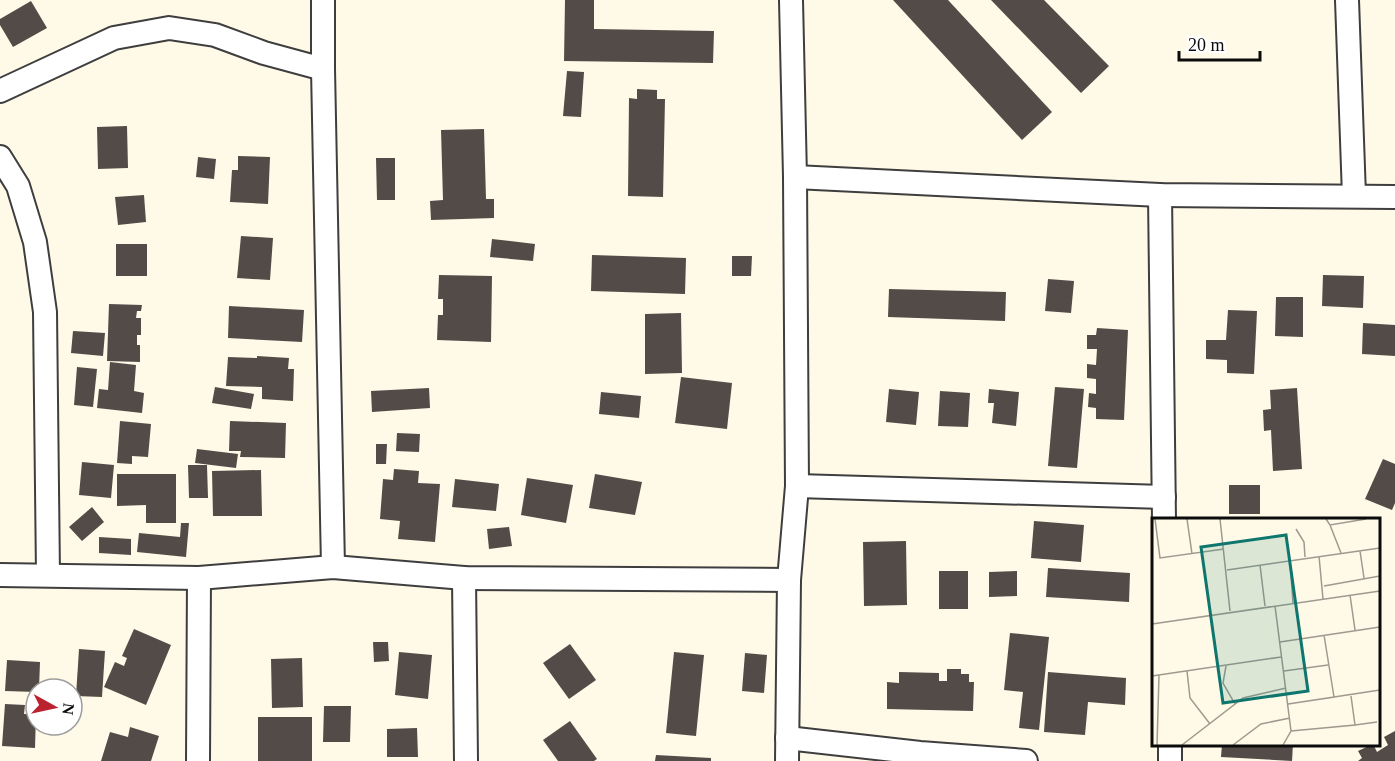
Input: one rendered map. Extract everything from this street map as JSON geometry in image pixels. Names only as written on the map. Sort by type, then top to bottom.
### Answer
[{"type":"street","points":[[323,0],[333,567]]},
{"type":"street","points":[[787,761],[789,580],[797,486],[792,0]]},
{"type":"street","points":[[1347,0],[1354,196]]},
{"type":"street","points":[[0,91],[114,38],[169,28],[214,35],[264,53],[323,69]]},
{"type":"street","points":[[0,157],[18,186],[35,242],[45,312],[48,575]]},
{"type":"street","points":[[795,177],[1160,195],[1395,197]]},
{"type":"street","points":[[797,486],[1164,508],[1160,195]]},
{"type":"street","points":[[0,574],[199,578],[333,567],[465,579],[789,580]]},
{"type":"street","points":[[198,761],[199,578]]},
{"type":"street","points":[[465,579],[466,761]]},
{"type":"street","points":[[787,738],[920,753],[1026,761]]},
{"type":"building","points":[[565,0],[594,0],[594,29],[714,31],[713,63],[564,61]]},
{"type":"building","points":[[893,0],[948,0],[1052,112],[1022,140]]},
{"type":"building","points":[[991,0],[1044,0],[1109,66],[1081,93]]},
{"type":"building","points":[[31,1],[47,28],[13,47],[0,25],[0,19]]},
{"type":"building","points":[[567,71],[584,72],[581,117],[563,116]]},
{"type":"building","points":[[637,89],[657,90],[657,99],[665,99],[663,197],[628,196],[629,98],[637,99]]},
{"type":"building","points":[[127,126],[128,168],[98,169],[97,127]]},
{"type":"building","points":[[484,129],[486,199],[494,199],[494,218],[431,220],[430,201],[443,200],[441,130]]},
{"type":"building","points":[[238,156],[270,157],[268,204],[230,202],[232,170],[238,170]]},
{"type":"building","points":[[198,157],[216,159],[214,179],[196,177]]},
{"type":"building","points":[[376,158],[395,158],[395,200],[377,200]]},
{"type":"building","points":[[144,195],[146,222],[118,225],[115,197]]},
{"type":"building","points":[[241,236],[273,238],[270,280],[237,278]]},
{"type":"building","points":[[492,239],[535,244],[533,261],[490,257]]},
{"type":"building","points":[[116,244],[147,244],[147,276],[116,276]]},
{"type":"building","points":[[592,255],[686,258],[685,294],[591,291]]},
{"type":"building","points":[[732,256],[752,256],[751,276],[732,276]]},
{"type":"building","points":[[439,275],[492,276],[491,342],[437,340],[438,315],[443,315],[443,299],[438,299]]},
{"type":"building","points":[[1323,275],[1364,276],[1363,308],[1322,306]]},
{"type":"building","points":[[1048,279],[1074,281],[1071,313],[1045,311]]},
{"type":"building","points":[[889,289],[1006,292],[1005,321],[888,317]]},
{"type":"building","points":[[1276,297],[1303,297],[1303,337],[1275,336]]},
{"type":"building","points":[[109,304],[142,305],[141,311],[137,311],[136,318],[141,318],[141,335],[137,335],[137,345],[140,345],[140,362],[107,361]]},
{"type":"building","points":[[229,306],[304,310],[302,342],[228,338]]},
{"type":"building","points":[[1228,310],[1257,311],[1254,374],[1227,373],[1227,360],[1206,359],[1206,340],[1226,340]]},
{"type":"building","points":[[681,313],[682,373],[645,374],[645,314]]},
{"type":"building","points":[[1363,323],[1395,325],[1395,356],[1362,354]]},
{"type":"building","points":[[1097,328],[1128,330],[1124,420],[1096,419],[1096,408],[1088,407],[1089,393],[1096,394],[1096,379],[1087,378],[1087,364],[1096,365],[1097,349],[1087,349],[1087,335],[1096,335]]},
{"type":"building","points":[[73,331],[105,333],[103,356],[71,353]]},
{"type":"building","points":[[257,356],[289,358],[288,369],[294,369],[293,401],[262,399],[262,387],[226,386],[228,357],[257,358]]},
{"type":"building","points":[[110,362],[136,365],[134,391],[144,393],[142,413],[97,408],[99,389],[108,390]]},
{"type":"building","points":[[77,367],[97,369],[93,407],[74,405]]},
{"type":"building","points":[[681,377],[732,383],[727,429],[675,423]]},
{"type":"building","points":[[215,387],[254,394],[251,409],[212,403]]},
{"type":"building","points":[[1055,387],[1084,389],[1077,468],[1048,466]]},
{"type":"building","points":[[429,388],[430,408],[372,412],[371,391]]},
{"type":"building","points":[[1297,388],[1302,469],[1273,471],[1271,430],[1264,431],[1263,410],[1271,409],[1270,390]]},
{"type":"building","points":[[889,389],[919,392],[916,425],[886,422]]},
{"type":"building","points":[[989,389],[1019,392],[1016,426],[992,423],[994,403],[988,403]]},
{"type":"building","points":[[940,391],[970,393],[968,427],[938,426]]},
{"type":"building","points":[[601,392],[641,396],[639,418],[599,414]]},
{"type":"building","points":[[120,421],[151,424],[148,457],[132,456],[132,464],[117,463]]},
{"type":"building","points":[[230,421],[286,423],[285,458],[240,457],[241,451],[229,451]]},
{"type":"building","points":[[397,433],[420,434],[419,452],[396,451]]},
{"type":"building","points":[[376,444],[387,444],[386,464],[376,464]]},
{"type":"building","points":[[197,449],[238,454],[236,468],[195,463]]},
{"type":"building","points":[[1383,459],[1395,464],[1395,503],[1392,510],[1365,499]]},
{"type":"building","points":[[82,462],[114,465],[111,498],[79,495]]},
{"type":"building","points":[[188,465],[207,465],[208,498],[189,498]]},
{"type":"building","points":[[394,469],[419,471],[418,483],[440,484],[435,542],[398,539],[400,521],[380,519],[383,479],[393,480]]},
{"type":"building","points":[[261,470],[262,516],[213,516],[212,471]]},
{"type":"building","points":[[117,474],[176,474],[176,523],[146,523],[146,505],[117,506]]},
{"type":"building","points":[[595,474],[642,482],[635,515],[589,508]]},
{"type":"building","points":[[527,478],[573,485],[566,523],[521,515]]},
{"type":"building","points":[[455,479],[499,484],[496,511],[452,507]]},
{"type":"building","points":[[1229,485],[1260,485],[1260,514],[1229,514]]},
{"type":"building","points":[[92,507],[104,522],[82,541],[69,527]]},
{"type":"building","points":[[1034,521],[1084,525],[1081,562],[1031,558]]},
{"type":"building","points":[[181,523],[189,523],[186,557],[137,552],[139,533],[180,537]]},
{"type":"building","points":[[509,527],[512,546],[489,549],[487,529]]},
{"type":"building","points":[[99,537],[131,539],[131,555],[99,553]]},
{"type":"building","points":[[906,541],[907,605],[864,606],[863,542]]},
{"type":"building","points":[[1048,568],[1130,573],[1129,602],[1046,597]]},
{"type":"building","points":[[939,571],[968,571],[968,609],[939,609]]},
{"type":"building","points":[[1017,571],[1017,596],[989,597],[989,572]]},
{"type":"building","points":[[134,629],[171,645],[146,705],[104,687],[115,662],[124,666],[127,658],[122,656]]},
{"type":"building","points":[[1010,633],[1049,637],[1039,730],[1019,728],[1023,692],[1004,690]]},
{"type":"building","points":[[373,642],[388,642],[389,661],[374,662]]},
{"type":"building","points":[[570,644],[596,680],[569,699],[543,663]]},
{"type":"building","points":[[79,649],[105,651],[102,697],[84,696],[84,677],[77,677]]},
{"type":"building","points":[[399,652],[432,655],[428,699],[395,695]]},
{"type":"building","points":[[674,652],[704,655],[696,736],[666,733]]},
{"type":"building","points":[[745,653],[767,655],[764,693],[742,691]]},
{"type":"building","points":[[302,658],[303,707],[272,708],[271,659]]},
{"type":"building","points":[[7,660],[40,662],[39,677],[24,677],[24,692],[5,691]]},
{"type":"building","points":[[947,669],[961,669],[961,674],[969,674],[969,682],[974,682],[973,711],[887,709],[887,682],[899,683],[899,672],[939,673],[939,681],[947,681]]},
{"type":"building","points":[[1048,672],[1126,678],[1125,705],[1088,702],[1085,735],[1044,732]]},
{"type":"building","points":[[5,704],[24,705],[24,737],[35,737],[35,748],[2,746]]},
{"type":"building","points":[[324,706],[351,706],[350,742],[323,742]]},
{"type":"building","points":[[258,717],[312,717],[312,761],[258,761]]},
{"type":"building","points":[[570,721],[597,759],[594,761],[558,761],[543,740]]},
{"type":"building","points":[[130,727],[159,736],[151,761],[101,761],[110,732],[128,737]]},
{"type":"building","points":[[417,728],[418,757],[387,757],[387,729]]},
{"type":"building","points":[[1395,731],[1395,761],[1358,761],[1362,758],[1358,751],[1374,746],[1377,752],[1388,745],[1384,737]]},
{"type":"building","points":[[1222,746],[1293,746],[1292,761],[1221,757]]},
{"type":"building","points":[[656,755],[711,758],[711,761],[655,761]]}]
